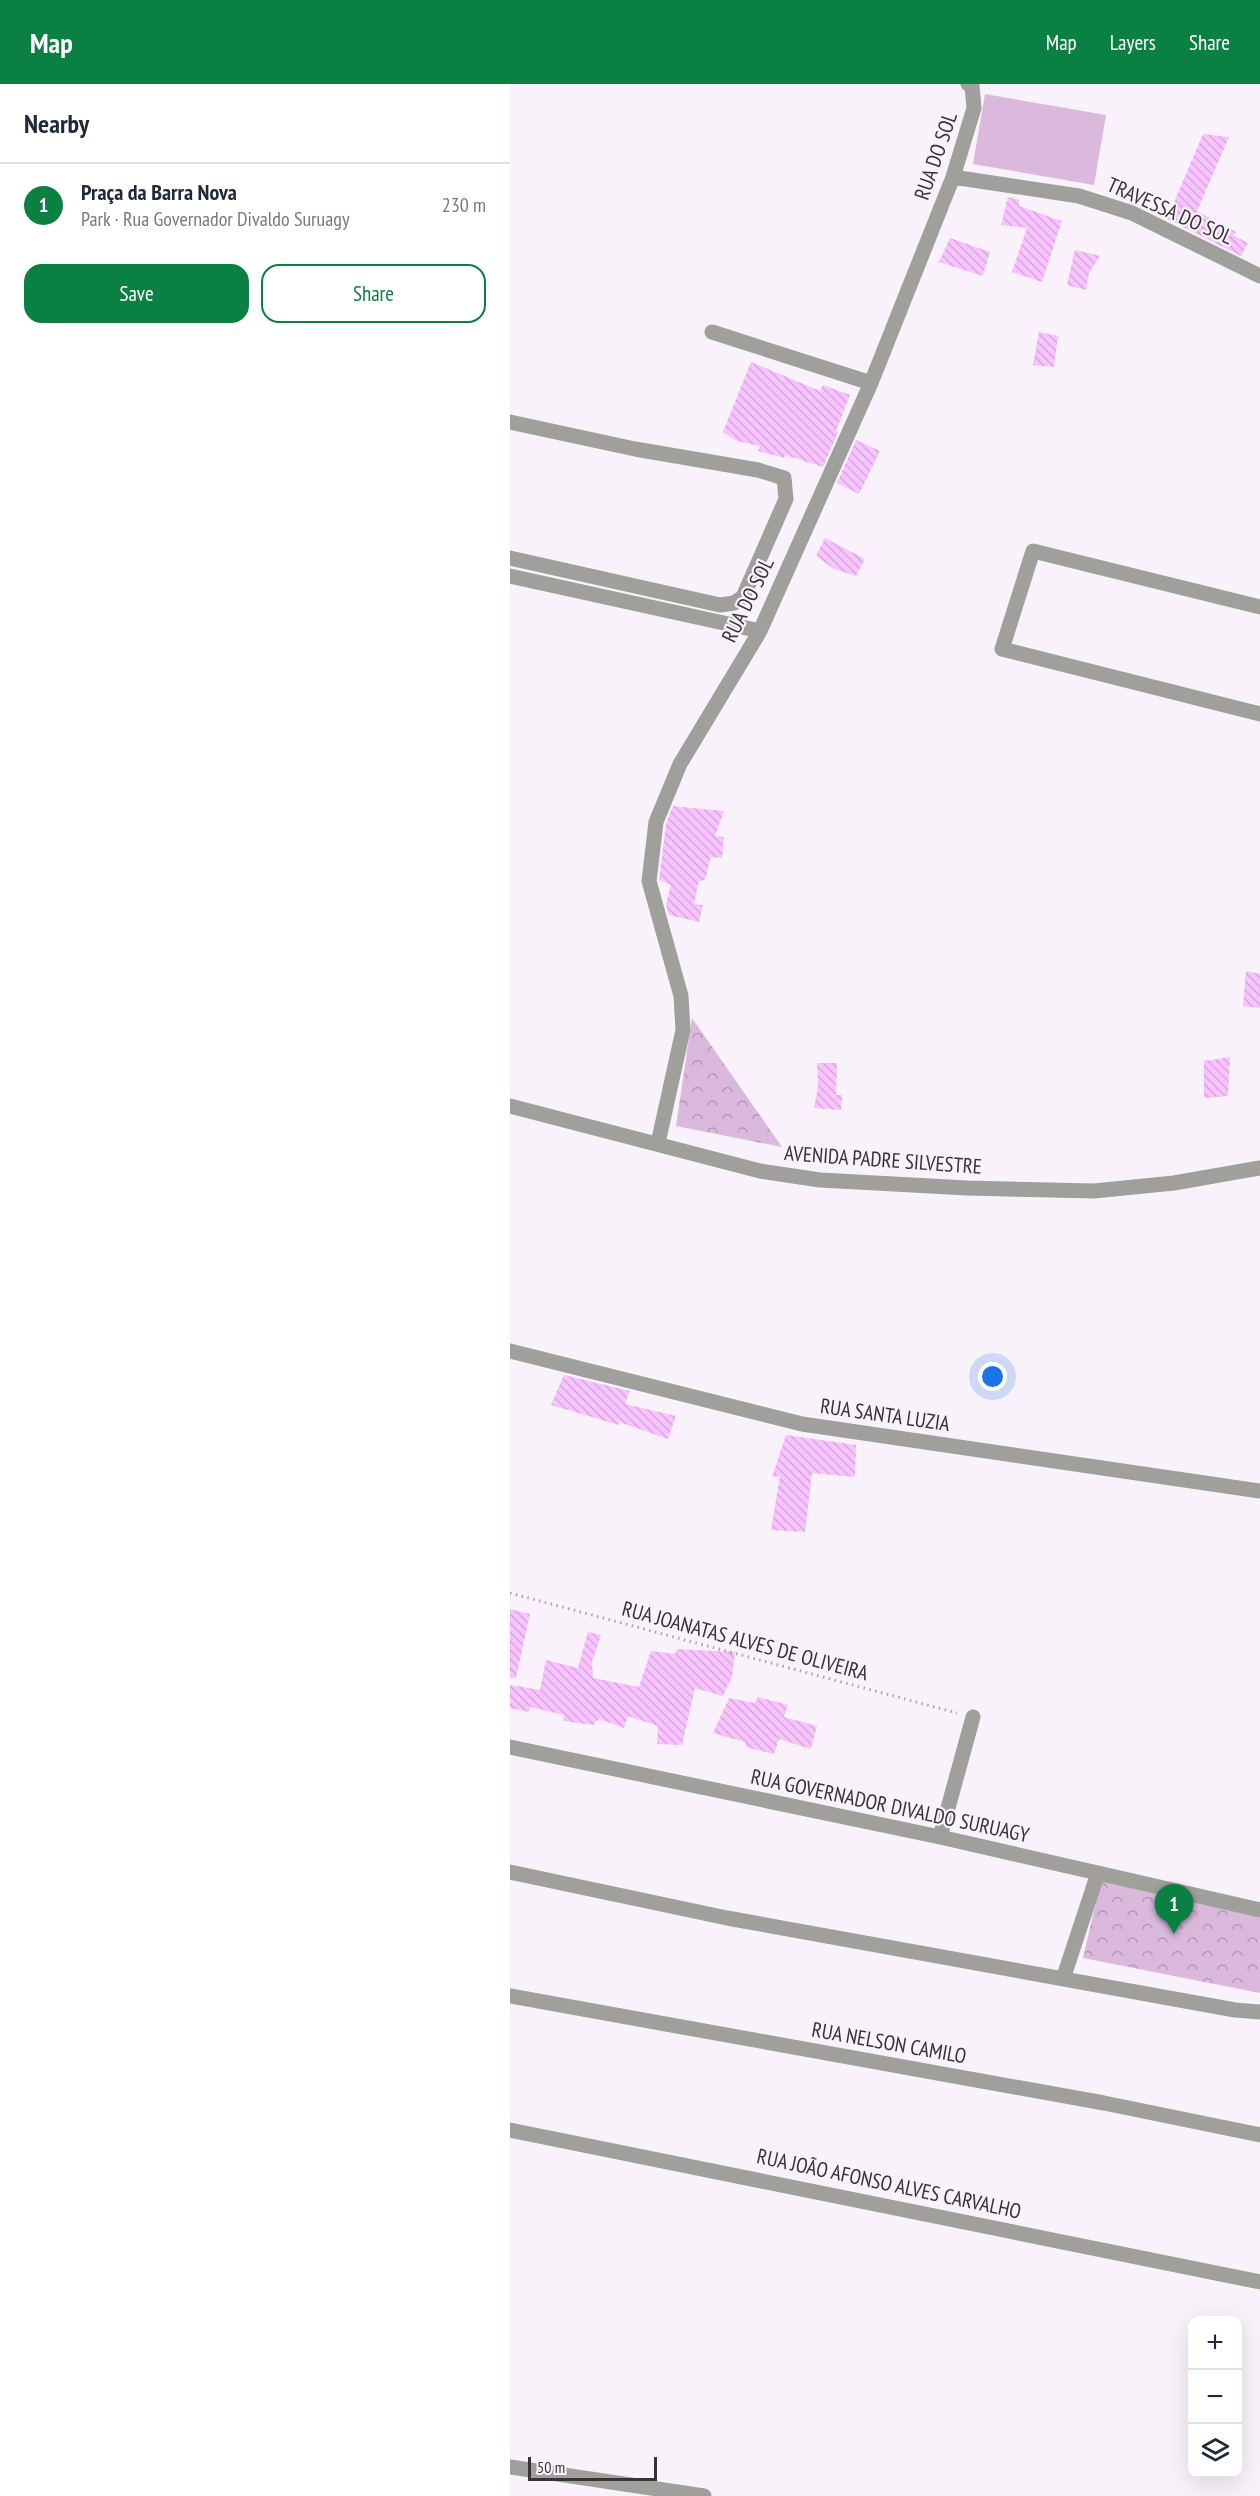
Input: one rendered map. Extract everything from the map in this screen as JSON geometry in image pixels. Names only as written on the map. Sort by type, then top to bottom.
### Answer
[{"type":"street","name":"RUA DO SOL","points":[[658,1143],[683,1030],[681,996],[649,881],[656,822],[680,764],[760,631],[872,383],[953,177],[974,108],[972,86],[968,84]]},
{"type":"street","name":"TRAVESSA DO SOL","points":[[953,177],[1079,196],[1132,213],[1260,276]]},
{"type":"street","points":[[712,332],[872,383]]},
{"type":"street","points":[[510,422],[635,449],[758,470],[784,478],[786,499],[763,557],[743,597],[734,603],[720,605],[510,558]]},
{"type":"street","points":[[1260,607],[1033,551],[1002,649],[1260,714]]},
{"type":"street","points":[[763,557],[790,565]]},
{"type":"street","points":[[510,576],[760,631]]},
{"type":"street","name":"AVENIDA PADRE SILVESTRE","points":[[510,1106],[760,1171],[820,1180],[968,1188],[1094,1191],[1174,1183],[1260,1168]]},
{"type":"street","name":"RUA SANTA LUZIA","points":[[510,1351],[802,1424],[1260,1491]]},
{"type":"street","points":[[940,1837],[973,1717]]},
{"type":"street","name":"RUA GOVERNADOR DIVALDO SURUAGY","points":[[510,1747],[940,1837],[1260,1910]]},
{"type":"street","points":[[510,1872],[727,1918],[1235,2010],[1260,2012]]},
{"type":"street","points":[[1063,1979],[1098,1873]]},
{"type":"street","name":"RUA NELSON CAMILO","points":[[510,1996],[1104,2103],[1260,2135]]},
{"type":"street","name":"RUA JOÃO AFONSO ALVES CARVALHO","points":[[510,2130],[1260,2282]]},
{"type":"street","points":[[510,2467],[704,2496]]},
{"type":"path","name":"RUA JOANATAS ALVES DE OLIVEIRA","points":[[510,1593],[973,1717]]},
{"type":"green space","points":[[985,94],[1106,115],[1094,185],[973,164]]},
{"type":"green space","points":[[692,1018],[782,1147],[676,1126]]},
{"type":"green space","points":[[1102,1876],[1260,1911],[1260,1993],[1083,1958]]},
{"type":"building","points":[[1203,134],[1229,137],[1197,211],[1236,232],[1233,235],[1248,243],[1241,256],[1167,219]]},
{"type":"building","points":[[1008,197],[1019,200],[1019,206],[1062,221],[1042,282],[1012,272],[1027,228],[1001,225]]},
{"type":"building","points":[[950,238],[990,252],[983,276],[939,262]]},
{"type":"building","points":[[1075,250],[1100,256],[1089,273],[1086,290],[1067,285]]},
{"type":"building","points":[[1039,332],[1058,336],[1054,367],[1033,365]]},
{"type":"building","points":[[751,362],[820,391],[823,385],[850,395],[823,467],[785,455],[784,458],[758,451],[760,446],[737,441],[723,432]]},
{"type":"building","points":[[856,440],[880,451],[859,494],[837,483]]},
{"type":"building","points":[[825,538],[865,559],[856,576],[834,569],[816,556]]},
{"type":"building","points":[[673,806],[724,811],[715,836],[724,837],[722,858],[711,857],[705,880],[699,881],[694,904],[703,905],[699,922],[669,915],[666,904],[671,885],[659,880],[666,824]]},
{"type":"building","points":[[1246,971],[1260,974],[1260,1008],[1243,1006]]},
{"type":"building","points":[[1230,1057],[1228,1096],[1204,1098],[1204,1061]]},
{"type":"building","points":[[817,1063],[837,1063],[836,1095],[842,1095],[841,1110],[814,1108],[818,1087]]},
{"type":"building","points":[[564,1375],[630,1391],[625,1404],[676,1416],[668,1439],[619,1422],[619,1425],[551,1405]]},
{"type":"building","points":[[786,1435],[856,1445],[855,1477],[812,1473],[805,1532],[771,1530],[780,1476],[772,1477]]},
{"type":"building","points":[[510,1609],[530,1614],[516,1678],[510,1677]]},
{"type":"building","points":[[588,1632],[601,1635],[592,1662],[593,1678],[639,1687],[651,1651],[675,1654],[677,1649],[735,1652],[732,1677],[723,1696],[695,1688],[682,1745],[657,1744],[658,1726],[628,1716],[624,1728],[599,1719],[593,1725],[563,1721],[564,1715],[530,1707],[529,1712],[510,1708],[510,1685],[540,1690],[546,1660],[578,1668]]},
{"type":"building","points":[[758,1697],[788,1705],[784,1717],[817,1726],[811,1749],[779,1739],[774,1754],[746,1747],[745,1742],[713,1733],[729,1698],[755,1703]]},
{"type":"place","name":"Praça da Barra Nova","points":[[1174,1934]]}]
